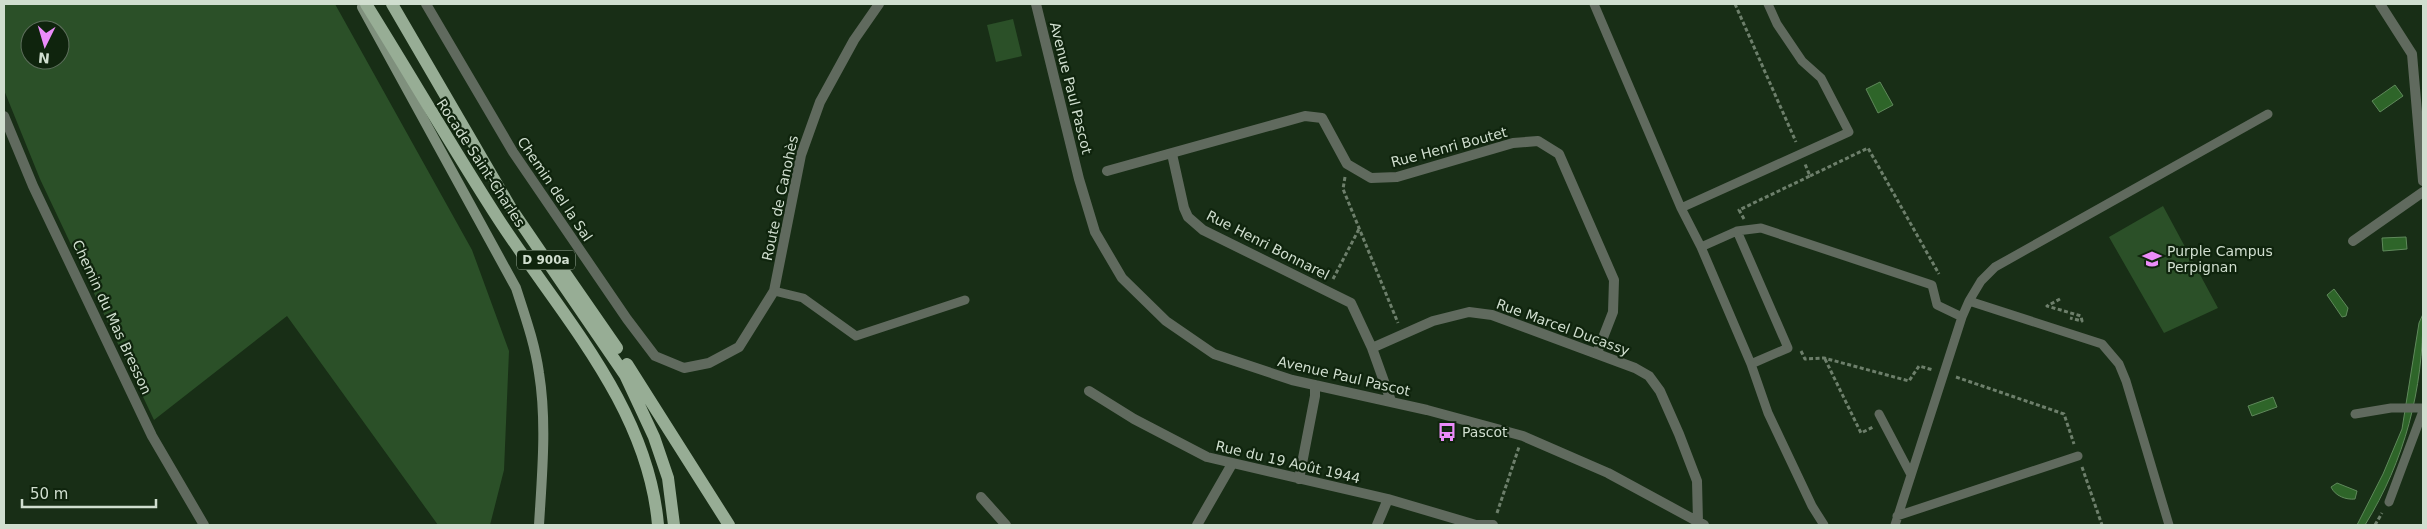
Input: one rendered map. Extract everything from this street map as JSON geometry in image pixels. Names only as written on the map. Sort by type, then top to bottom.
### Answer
[{"type":"main road","points":[[360,4],[516,288],[532,337],[540,374],[542,464],[539,525]]},
{"type":"main road","name":"Rocade Saint-Charles","points":[[366,4],[445,138],[590,352],[610,385],[630,422],[643,453],[652,486],[658,525]]},
{"type":"main road","name":"Rocade Saint-Charles","points":[[392,4],[512,210],[625,375],[654,437],[668,478],[674,525]]},
{"type":"main road","points":[[437,84],[513,199],[588,304],[729,525]]},
{"type":"street","name":"Chemin del la Sal","points":[[426,4],[513,152],[627,319],[655,356],[684,368]]},
{"type":"street","name":"Route de Canohès","points":[[684,368],[709,363],[739,346],[774,291],[801,155],[820,102],[854,40],[879,4]]},
{"type":"street","name":"Avenue Paul Pascot","points":[[1036,4],[1079,179],[1095,232],[1122,278],[1166,321],[1214,354],[1292,380],[1390,401],[1523,436],[1608,474],[1699,524]]},
{"type":"street","points":[[2380,4],[2412,54],[2422,146],[2423,180]]},
{"type":"street","name":"Chemin du Mas Bresson","points":[[4,116],[33,186],[152,436],[204,525]]},
{"type":"street","points":[[1107,171],[1305,116],[1322,118],[1347,164]]},
{"type":"street","name":"Rue Henri Boutet","points":[[1347,164],[1371,178],[1397,177],[1513,143],[1538,141],[1559,154],[1614,280],[1613,312],[1597,353]]},
{"type":"street","name":"Rue Henri Bonnarel","points":[[1172,154],[1184,208],[1188,217],[1202,230],[1351,303],[1372,348]]},
{"type":"street","points":[[2354,241],[2423,192]]},
{"type":"street","name":"Rue Marcel Ducassy","points":[[1372,348],[1433,321],[1469,312],[1492,315],[1635,368],[1649,376],[1660,391],[1697,481],[1699,524]]},
{"type":"street","points":[[1372,348],[1390,401]]},
{"type":"street","points":[[1299,479],[1315,396],[1315,385]]},
{"type":"street","name":"Rue du 19 Août 1944","points":[[1089,391],[1134,419],[1207,457],[1388,499],[1476,525],[1493,525]]},
{"type":"street","points":[[1197,525],[1232,464]]},
{"type":"street","points":[[981,497],[1006,525]]},
{"type":"street","points":[[1377,525],[1388,499]]},
{"type":"lane","points":[[1594,4],[1681,208],[1701,247],[1751,364],[1768,413],[1812,506],[1824,525]]},
{"type":"lane","points":[[1681,208],[1849,132],[1821,78],[1802,61],[1778,24],[1768,4]]},
{"type":"lane","points":[[1895,522],[1945,374],[1962,316],[1981,281],[1996,267],[2268,114]]},
{"type":"lane","points":[[1701,247],[1737,231],[1761,228],[1932,285],[1937,305],[1962,316]]},
{"type":"lane","points":[[1737,231],[1788,348],[1751,364]]},
{"type":"lane","points":[[774,291],[803,298],[856,336],[965,300]]},
{"type":"lane","points":[[1969,301],[2102,344],[2119,364],[2126,381],[2170,525]]},
{"type":"lane","points":[[2355,414],[2391,408],[2423,410],[2389,502]]},
{"type":"lane","points":[[1879,414],[1910,473]]},
{"type":"lane","points":[[1895,522],[2078,456]]},
{"type":"path","points":[[1736,4],[1810,176]]},
{"type":"path","points":[[1749,230],[1740,210],[1868,148],[1939,275]]},
{"type":"path","points":[[1347,164],[1343,189],[1403,334]]},
{"type":"path","points":[[1326,291],[1360,229]]},
{"type":"path","points":[[1798,344],[1805,359],[1824,358],[1909,381],[1919,366],[2064,414],[2102,525]]},
{"type":"path","points":[[1824,358],[1861,433],[1883,423]]},
{"type":"path","points":[[1493,525],[1523,436]]},
{"type":"shaded area","points":[[4,4],[335,4],[472,250],[509,351],[504,470],[490,525],[438,525],[287,316],[154,420],[40,179],[4,90]]},
{"type":"shaded area","points":[[1013,19],[1022,56],[996,62],[987,25]]},
{"type":"shaded area","points":[[1880,82],[1893,105],[1878,113],[1866,89]]},
{"type":"shaded area","points":[[2395,85],[2403,96],[2380,112],[2372,101]]},
{"type":"shaded area","points":[[2163,206],[2218,308],[2164,333],[2109,237]]},
{"type":"shaded area","points":[[2406,237],[2407,249],[2383,251],[2382,238]]},
{"type":"shaded area","points":[[2334,289],[2348,308],[2346,316],[2342,317],[2327,295]]},
{"type":"shaded area","points":[[2423,314],[2420,370],[2409,424],[2401,450],[2379,500],[2365,525],[2357,525],[2383,474],[2402,429],[2419,323]]},
{"type":"shaded area","points":[[2273,397],[2277,407],[2252,416],[2248,406]]},
{"type":"shaded area","points":[[2337,483],[2357,491],[2355,499],[2348,499],[2335,493],[2331,487]]},
{"type":"place","name":"Purple Campus Perpignan","points":[[2152,259]]},
{"type":"place","name":"Pascot","points":[[1447,432]]}]
